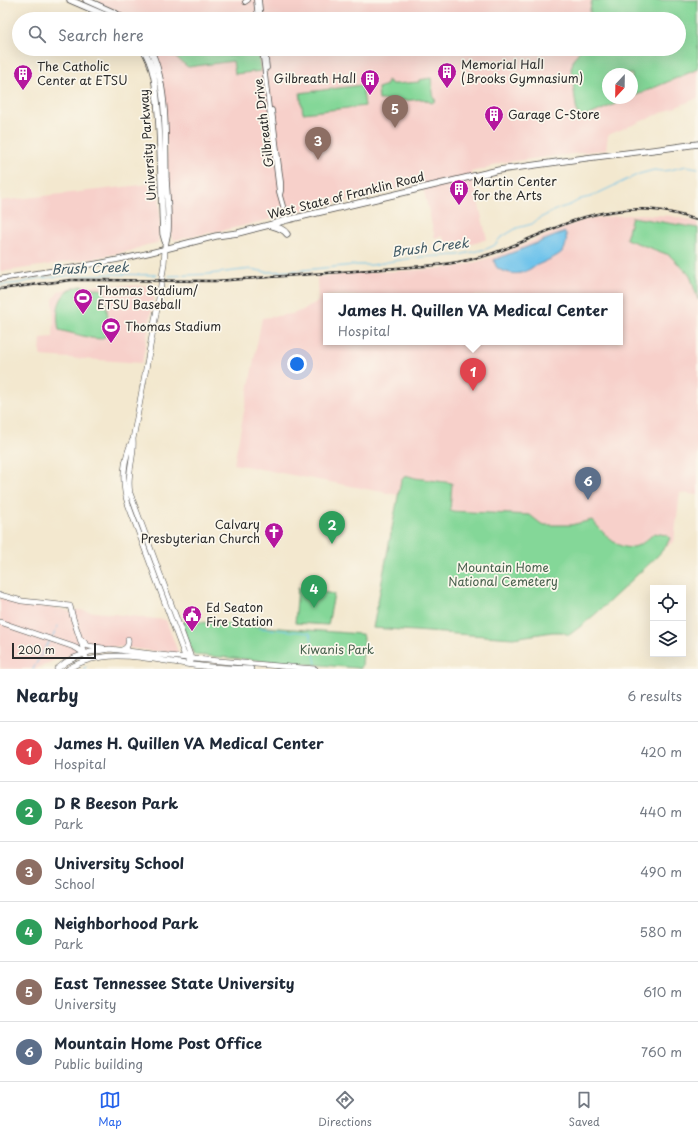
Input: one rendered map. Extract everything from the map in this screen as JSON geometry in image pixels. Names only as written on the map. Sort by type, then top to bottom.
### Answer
[{"type":"highway","points":[[70,0],[98,12]]},
{"type":"highway","points":[[86,0],[113,12]]},
{"type":"highway","name":"University Parkway","points":[[148,56],[154,65]]},
{"type":"highway","name":"University Parkway","points":[[152,56],[163,93],[161,109],[161,157],[163,234],[165,241],[164,249]]},
{"type":"highway","name":"West State of Franklin Road","points":[[164,249],[499,170],[698,144]]},
{"type":"highway","points":[[269,225],[280,228],[287,234]]},
{"type":"main road","name":"West State of Franklin Road","points":[[0,279],[116,260],[164,249]]},
{"type":"main road","name":"University Parkway","points":[[164,249],[164,264],[159,298],[133,439],[130,445],[124,474],[124,486],[125,494],[184,654],[190,660]]},
{"type":"main road","points":[[0,595],[22,601],[70,606],[86,657]]},
{"type":"main road","points":[[0,622],[76,648],[86,657]]},
{"type":"main road","points":[[78,633],[88,646],[190,660],[202,666],[251,669]]},
{"type":"main road","points":[[122,650],[128,646],[128,639]]},
{"type":"main road","points":[[76,648],[81,647],[82,643]]},
{"type":"main road","points":[[68,645],[72,652],[70,660]]},
{"type":"main road","points":[[68,669],[100,650],[110,649]]},
{"type":"main road","points":[[57,669],[70,660],[86,657],[117,655],[315,669]]},
{"type":"street","points":[[258,0],[258,12]]},
{"type":"street","points":[[258,0],[261,12]]},
{"type":"street","name":"Gilbreath Drive","points":[[263,56],[278,189],[286,220]]},
{"type":"street","name":"Gilbreath Drive","points":[[266,56],[281,182],[282,192],[280,195]]},
{"type":"shaded area","points":[[100,0],[698,0],[698,98],[608,135],[606,150],[499,163],[489,168],[471,172],[487,239],[476,243],[445,247],[443,236],[435,238],[422,183],[357,199],[293,212],[276,218],[234,228],[174,240],[171,236],[170,228],[164,96],[153,56],[686,56],[686,12],[111,12],[98,5]]},
{"type":"shaded area","points":[[159,183],[160,217],[158,243],[146,245],[130,251],[95,258],[0,272],[0,201]]},
{"type":"shaded area","points":[[638,214],[672,216],[698,223],[698,495],[680,493],[674,541],[664,549],[668,543],[655,533],[645,541],[633,547],[617,544],[592,520],[571,525],[545,525],[530,515],[450,510],[452,483],[409,476],[401,481],[398,495],[234,464],[262,318],[292,314],[303,310],[318,301],[317,277],[461,266],[493,257],[586,219]]},
{"type":"shaded area","name":"Thomas Stadium","points":[[76,286],[156,286],[142,363],[41,356],[41,338],[53,337],[53,299],[59,291]]},
{"type":"shaded area","points":[[0,598],[23,604],[62,609],[73,613],[78,610],[166,620],[178,652],[176,654],[122,647],[92,646],[88,650],[69,654],[68,658],[65,660],[59,658],[36,669],[0,668]]},
{"type":"green space","points":[[592,0],[698,0],[698,69],[638,94],[638,68],[602,68],[602,104],[615,104],[587,116],[579,117],[577,113],[571,69],[576,56],[686,56],[686,12],[590,12]]},
{"type":"green space","points":[[174,56],[259,56],[261,71],[235,74],[233,61],[188,67]]},
{"type":"green space","points":[[431,78],[434,99],[436,100],[432,103],[423,99],[390,102],[386,100],[379,100],[378,88],[387,85],[387,80],[392,84],[396,84],[419,82],[419,80]]},
{"type":"green space","points":[[362,85],[365,106],[303,113],[300,93]]},
{"type":"green space","points":[[632,217],[698,228],[698,300],[690,275],[669,255],[626,239]]},
{"type":"green space","name":"Thomas Stadium/ ETSU Baseball","points":[[82,286],[104,290],[108,318],[107,335],[101,339],[59,330],[58,308],[63,296],[68,291]]},
{"type":"green space","name":"Mountain Home National Cemetery","points":[[409,476],[452,483],[450,511],[530,515],[545,525],[571,525],[592,520],[610,539],[621,546],[627,547],[633,547],[645,542],[654,533],[666,535],[670,538],[668,543],[655,558],[595,614],[569,635],[562,632],[552,632],[513,638],[373,628],[401,481],[404,477]]},
{"type":"green space","points":[[298,588],[334,594],[328,625],[295,623]]},
{"type":"green space","name":"Kiwanis Park","points":[[183,622],[361,634],[364,638],[362,666],[360,669],[194,655],[182,625]]},
{"type":"water","points":[[565,232],[567,239],[564,250],[553,258],[525,272],[517,274],[506,272],[499,269],[496,265],[494,260]]},
{"type":"waterway","name":"Brush Creek","points":[[169,276],[209,274],[251,269],[266,272],[293,271],[354,265],[372,265],[421,257],[459,255],[491,247],[495,245],[500,238],[517,228],[532,224],[538,219],[560,208],[581,199],[590,197],[639,174],[654,170],[662,171],[686,166],[698,168]]},
{"type":"waterway","name":"Brush Creek","points":[[0,285],[21,283],[34,279],[77,275],[157,275]]},
{"type":"waterway","points":[[52,638],[58,626]]},
{"type":"waterway","points":[[259,628],[310,633],[316,664]]},
{"type":"waterway","points":[[33,669],[50,640]]},
{"type":"railway","points":[[0,289],[71,280],[215,281],[435,265],[454,263],[483,256],[564,224],[590,216],[619,210],[646,209],[664,211],[698,220]]},
{"type":"place","name":"Memorial Hall (Brooks Gymnasium)","points":[[447,89]]},
{"type":"place","name":"The Catholic Center at ETSU","points":[[23,91]]},
{"type":"place","name":"Gilbreath Hall","points":[[370,96]]},
{"type":"place","name":"East Tennessee State University","points":[[395,128]]},
{"type":"place","name":"Garage C-Store","points":[[494,132]]},
{"type":"place","name":"University School","points":[[318,160]]},
{"type":"place","name":"Martin Center for the Arts","points":[[459,206]]},
{"type":"place","name":"Thomas Stadium/ ETSU Baseball","points":[[83,315]]},
{"type":"place","name":"Thomas Stadium","points":[[111,344]]},
{"type":"place","name":"James H. Quillen VA Medical Center","points":[[473,391]]},
{"type":"place","name":"Mountain Home Post Office","points":[[588,500]]},
{"type":"place","name":"D R Beeson Park","points":[[332,544]]},
{"type":"place","name":"Calvary Presbyterian Church","points":[[274,549]]},
{"type":"place","name":"Neighborhood Park","points":[[314,608]]},
{"type":"place","name":"Ed Seaton Fire Station","points":[[192,632]]}]
